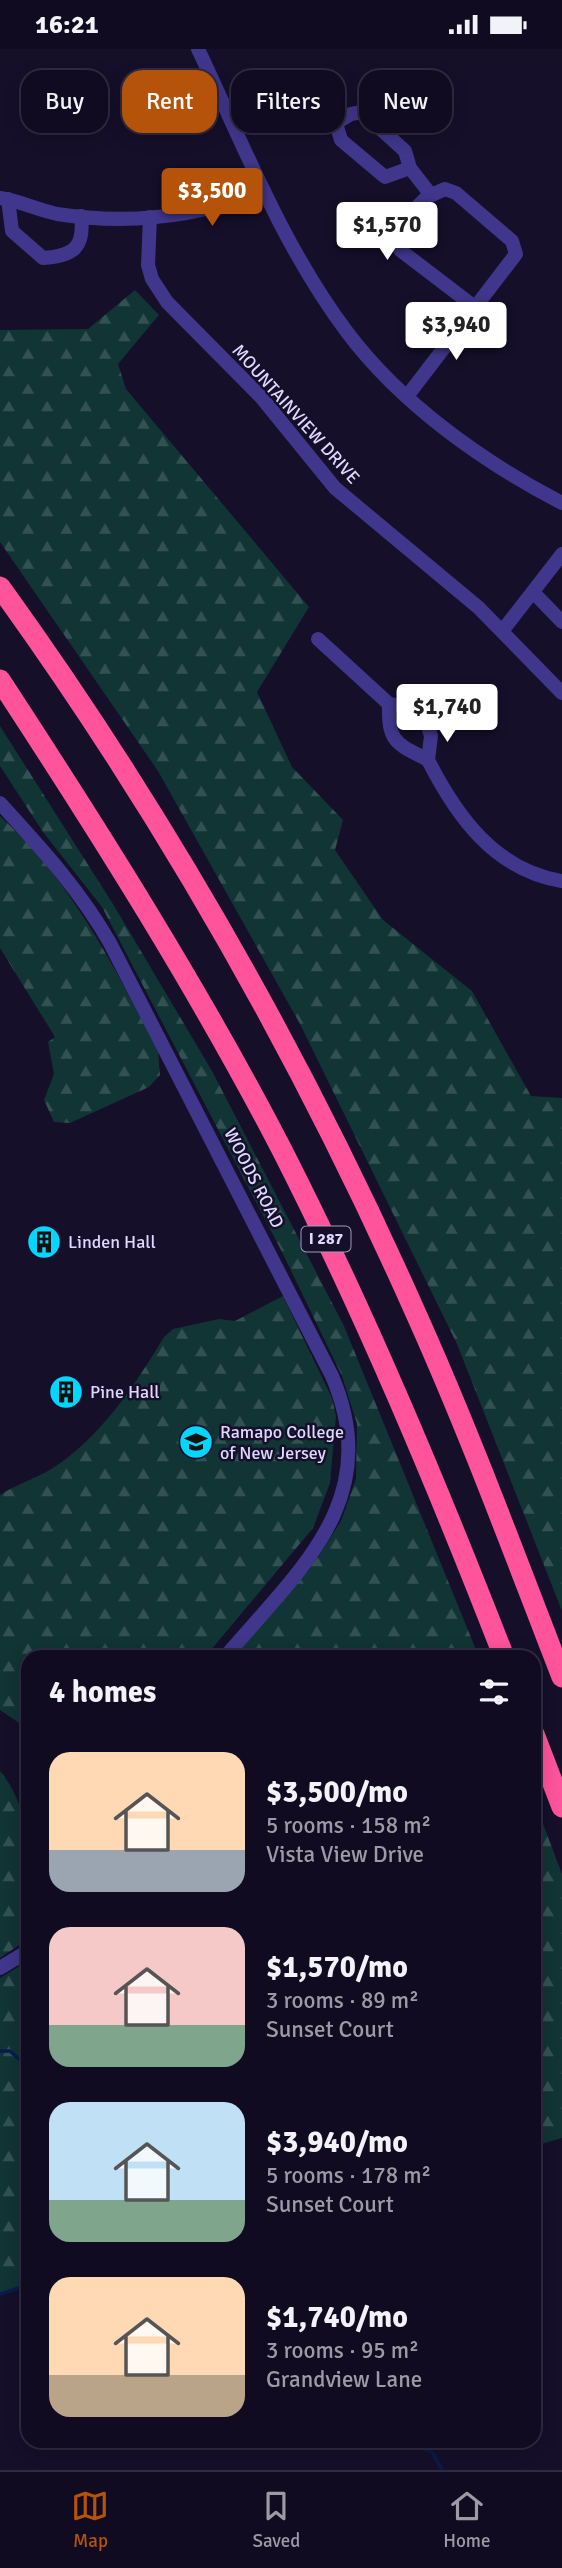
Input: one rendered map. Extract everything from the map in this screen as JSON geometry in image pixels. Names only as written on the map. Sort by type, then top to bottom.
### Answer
[{"type":"highway","name":"I 287","points":[[0,587],[112,754],[192,883],[326,1126],[421,1324],[562,1677]]},
{"type":"highway","name":"I 287","points":[[0,680],[181,967],[281,1149],[379,1351],[501,1650]]},
{"type":"highway","points":[[541,1752],[562,1807]]},
{"type":"street","points":[[198,49],[264,191],[347,332],[408,395],[497,466],[562,503]]},
{"type":"street","points":[[345,118],[362,113],[405,151],[410,168],[431,195]]},
{"type":"street","points":[[339,133],[341,140],[385,177],[410,168]]},
{"type":"street","points":[[408,395],[476,308],[516,254],[515,246],[456,193],[445,189],[431,195],[416,208],[400,232],[400,250],[476,308]]},
{"type":"street","points":[[3,196],[55,213],[150,217],[198,213],[264,191]]},
{"type":"street","points":[[3,196],[12,231],[43,258],[63,257],[77,247],[83,232],[81,216]]},
{"type":"street","name":"MOUNTAINVIEW DRIVE","points":[[150,217],[148,265],[159,293],[261,397],[335,488],[503,630],[561,689]]},
{"type":"street","points":[[503,630],[562,554]]},
{"type":"street","points":[[533,592],[562,622]]},
{"type":"street","points":[[318,639],[388,704],[412,708],[426,719],[431,736],[428,761]]},
{"type":"street","points":[[388,704],[388,725],[397,744],[428,761],[457,810],[489,847],[521,868],[562,881]]},
{"type":"street","name":"WOODS ROAD","points":[[0,803],[62,871],[90,907],[104,931],[332,1375],[347,1415],[351,1457],[348,1477],[334,1521],[309,1558],[231,1650]]},
{"type":"street","points":[[0,1968],[21,1955]]},
{"type":"green space","points":[[135,290],[159,315],[118,364],[126,389],[309,607],[257,692],[292,767],[343,820],[335,850],[383,920],[472,991],[531,1096],[562,1098],[562,1611],[457,1344],[300,1024],[158,771],[0,542],[0,330],[88,329]]},
{"type":"green space","points":[[0,726],[113,904],[212,1071],[344,1326],[476,1650],[240,1650],[319,1556],[341,1521],[356,1479],[357,1424],[342,1376],[282,1252],[102,907],[43,832],[0,766]]},
{"type":"green space","points":[[0,816],[49,869],[90,926],[158,1051],[160,1075],[149,1087],[70,1123],[54,1122],[44,1100],[54,1074],[48,1042],[55,1037],[0,948]]},
{"type":"green space","points":[[283,1296],[332,1398],[336,1416],[330,1483],[313,1528],[211,1650],[21,1650],[21,1724],[0,1710],[0,1495],[53,1468],[87,1441],[116,1409],[164,1337],[173,1329],[219,1319],[235,1321]]},
{"type":"green space","points":[[0,1771],[12,1789],[21,1812],[21,1944],[0,1958]]},
{"type":"green space","points":[[541,1818],[562,1874],[562,2138],[541,2144]]},
{"type":"green space","points":[[21,1965],[21,2287],[0,2294],[0,1978]]},
{"type":"waterway","points":[[0,2051],[10,2051],[21,2061]]},
{"type":"waterway","points":[[0,2294],[21,2287]]},
{"type":"waterway","points":[[422,2448],[433,2453],[442,2470]]},
{"type":"place","name":"Linden Hall","points":[[44,1242]]},
{"type":"place","name":"Pine Hall","points":[[66,1392]]},
{"type":"place","name":"Ramapo College of New Jersey","points":[[196,1442]]}]
